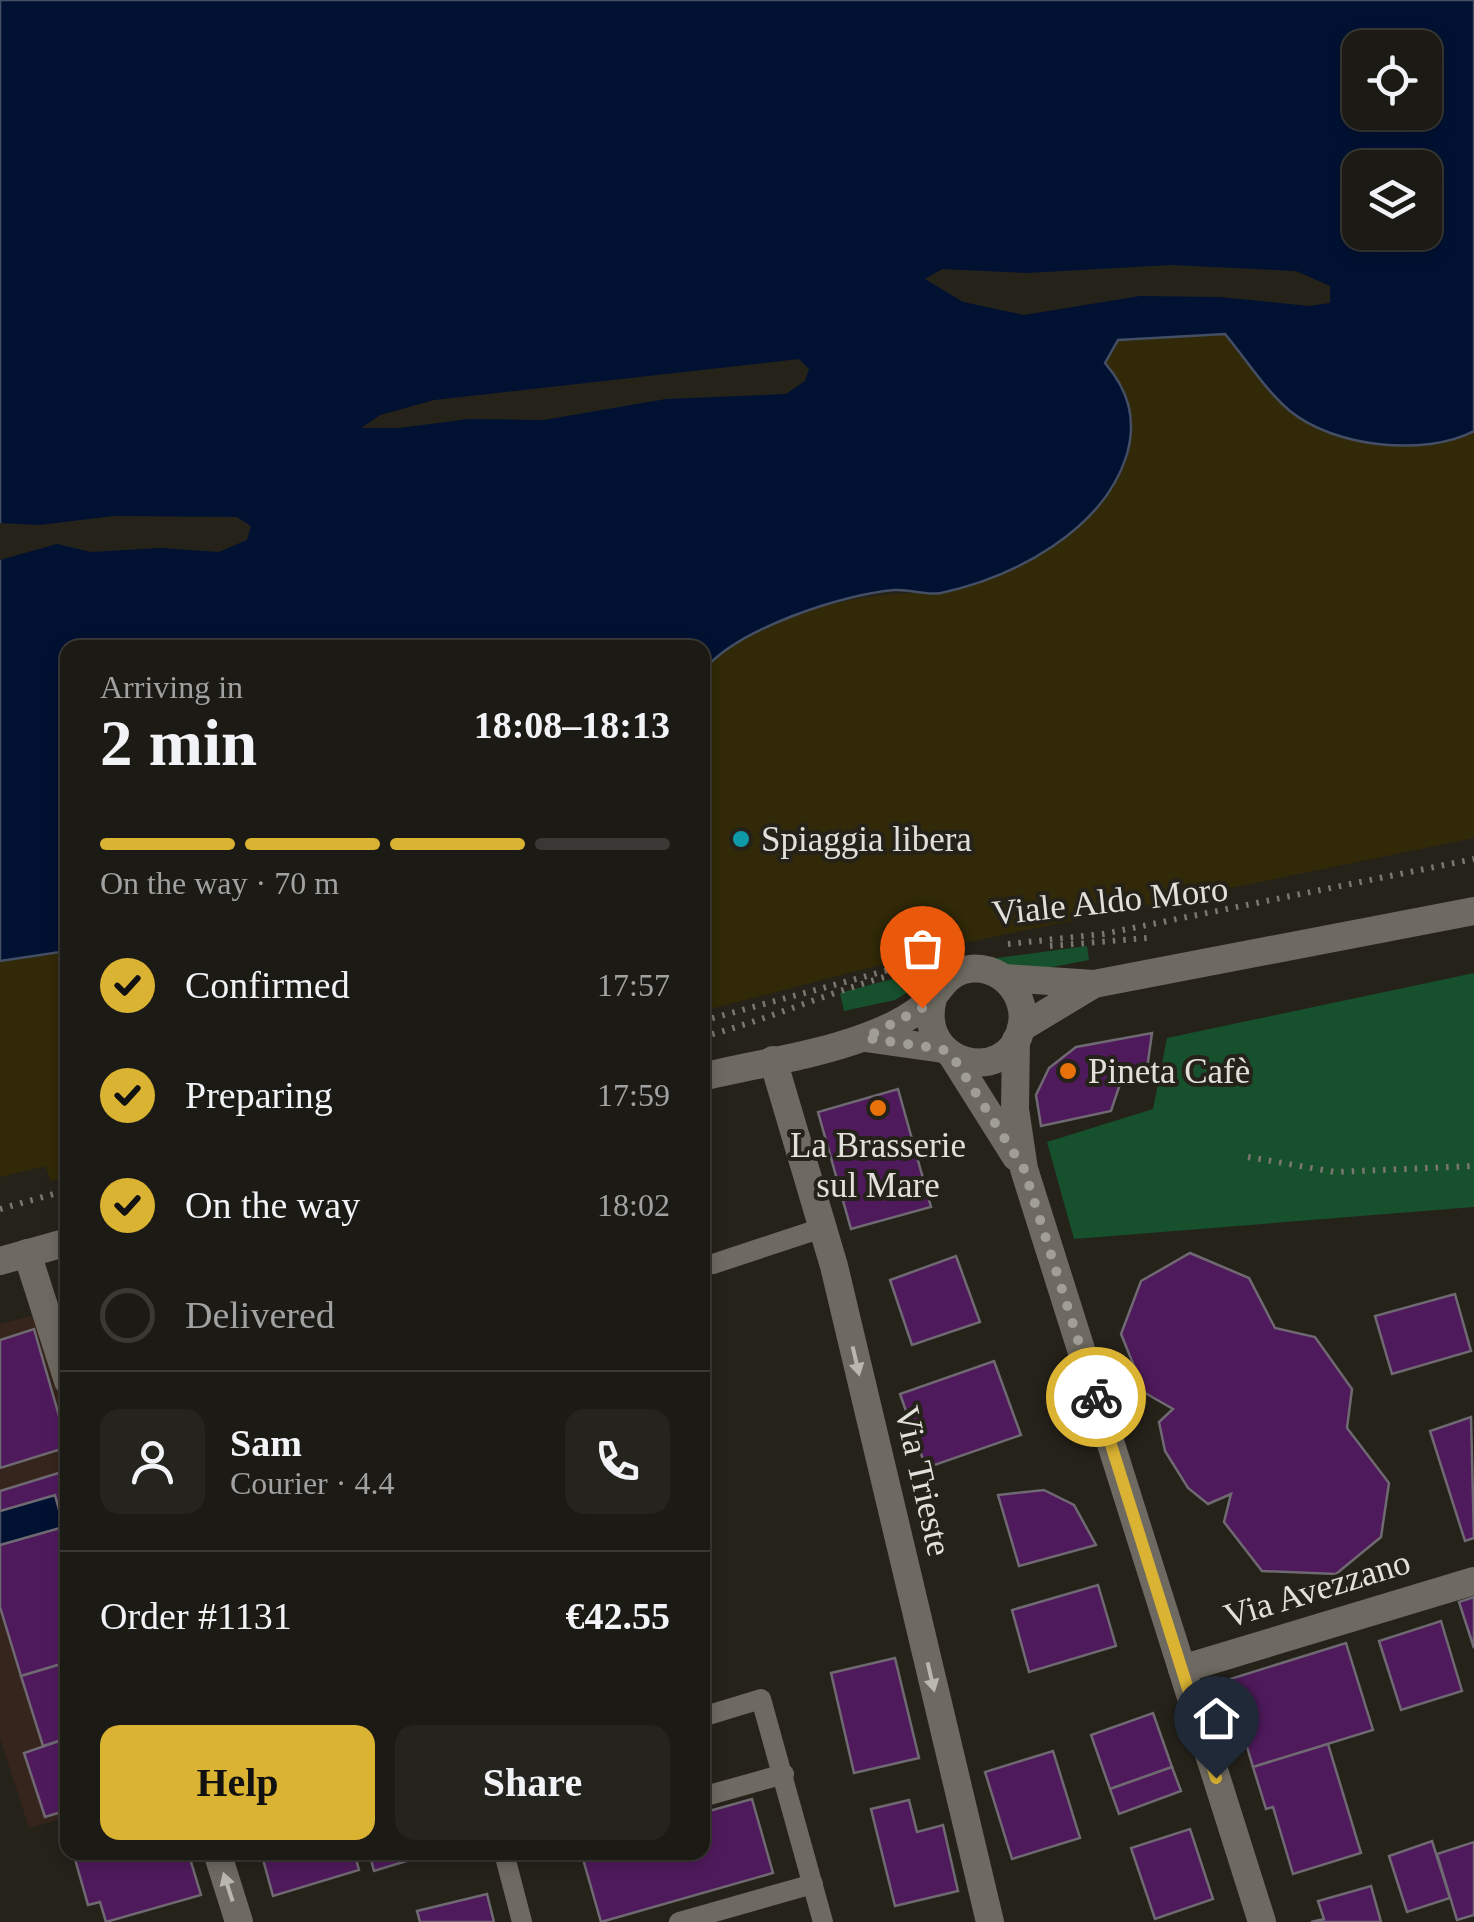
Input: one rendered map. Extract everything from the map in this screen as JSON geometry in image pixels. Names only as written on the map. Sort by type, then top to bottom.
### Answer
[{"type":"street","name":"Viale Aldo Moro","points":[[865,1038],[948,1053],[967,1062],[995,1059],[1019,1034],[1094,984],[1474,911]]},
{"type":"street","name":"Viale Aldo Moro","points":[[710,1075],[865,1038],[932,998],[940,986],[963,970],[991,971],[1001,964],[1094,984]]},
{"type":"street","name":"Viale Aldo Moro","points":[[1001,964],[1020,1000],[1019,1034]]},
{"type":"street","points":[[932,998],[930,1025],[1024,1169]]},
{"type":"street","points":[[1019,1034],[1015,1109],[1024,1169],[1262,1922]]},
{"type":"street","name":"Via Trieste","points":[[773,1060],[834,1266],[990,1922]]},
{"type":"street","points":[[60,1244],[14,1257],[60,1362]]},
{"type":"street","name":"Via Avezzano","points":[[1182,1669],[1474,1581]]},
{"type":"street","points":[[220,1860],[239,1922]]},
{"type":"lane","points":[[712,1264],[822,1228]]},
{"type":"lane","points":[[710,1715],[761,1699],[823,1922]]},
{"type":"lane","points":[[710,1795],[784,1774]]},
{"type":"lane","points":[[506,1860],[522,1922]]},
{"type":"lane","points":[[680,1922],[813,1884]]},
{"type":"path","name":"Viale Aldo Moro","points":[[988,946],[1104,934],[1474,859]]},
{"type":"path","name":"Viale Aldo Moro","points":[[1001,964],[1157,936]]},
{"type":"path","points":[[710,1019],[926,963],[831,992],[771,1019],[710,1035]]},
{"type":"path","points":[[1248,1157],[1335,1172],[1474,1166]]},
{"type":"path","points":[[0,1209],[60,1192]]},
{"type":"shaded area","points":[[38,1314],[60,1389],[60,1819],[29,1828],[0,1738],[0,1324]]},
{"type":"green space","points":[[1087,946],[1089,960],[1031,971],[938,973],[895,1000],[844,1011],[840,993],[944,965]]},
{"type":"green space","points":[[1474,973],[1474,1207],[1074,1239],[1047,1142],[1153,1109],[1167,1038]]},
{"type":"sand","points":[[1225,334],[1290,411],[1330,433],[1354,440],[1405,446],[1454,439],[1474,431],[1474,838],[968,942],[710,1009],[710,664],[749,635],[811,610],[878,596],[937,594],[1105,363],[1117,340]]},
{"type":"sand","points":[[60,952],[60,1179],[51,1181],[45,1166],[0,1177],[0,961]]},
{"type":"water","points":[[0,0],[1474,0],[1474,431],[1454,439],[1405,446],[1354,440],[1330,433],[1290,411],[1225,334],[1118,340],[1105,363],[1125,394],[1130,441],[1115,481],[1099,506],[1078,527],[1026,562],[969,586],[935,594],[901,590],[873,593],[820,606],[740,641],[710,664],[710,640],[60,640],[60,952],[0,961]]},
{"type":"water","points":[[55,1495],[60,1528],[0,1545],[0,1511]]},
{"type":"pier","points":[[1171,265],[1296,271],[1330,286],[1330,303],[1309,306],[1219,297],[1140,296],[1024,315],[963,302],[925,279],[942,269],[1027,273]]},
{"type":"pier","points":[[799,359],[809,369],[805,381],[786,394],[666,399],[544,420],[469,419],[399,428],[361,428],[380,415],[434,400]]},
{"type":"pier","points":[[114,516],[237,517],[251,526],[247,540],[219,552],[161,548],[91,552],[57,544],[0,560],[0,523],[39,525]]},
{"type":"building","points":[[1152,1033],[1146,1076],[1120,1084],[1111,1111],[1041,1126],[1036,1095],[1049,1068],[1076,1047]]},
{"type":"building","points":[[898,1089],[931,1207],[851,1229],[818,1112]]},
{"type":"building","points":[[1190,1253],[1249,1278],[1275,1328],[1315,1337],[1352,1389],[1347,1428],[1389,1483],[1381,1537],[1336,1574],[1262,1571],[1224,1522],[1231,1494],[1208,1504],[1188,1488],[1165,1451],[1159,1422],[1173,1409],[1145,1393],[1121,1334],[1141,1281]]},
{"type":"building","points":[[956,1256],[980,1322],[912,1345],[890,1280]]},
{"type":"building","points":[[1455,1294],[1471,1351],[1392,1374],[1375,1316]]},
{"type":"building","points":[[34,1329],[60,1419],[60,1449],[0,1468],[0,1340]]},
{"type":"building","points":[[994,1361],[1021,1435],[926,1468],[900,1394]]},
{"type":"building","points":[[1471,1417],[1474,1538],[1465,1541],[1430,1431]]},
{"type":"building","points":[[60,1473],[60,1513],[55,1495],[0,1511],[0,1491]]},
{"type":"building","points":[[1044,1490],[1074,1505],[1096,1545],[1019,1566],[998,1495]]},
{"type":"building","points":[[60,1528],[60,1664],[21,1676],[0,1607],[0,1545]]},
{"type":"building","points":[[1098,1585],[1116,1646],[1029,1672],[1012,1610]]},
{"type":"building","points":[[1474,1597],[1474,1648],[1459,1602]]},
{"type":"building","points":[[1441,1621],[1462,1691],[1401,1710],[1379,1641]]},
{"type":"building","points":[[1346,1643],[1373,1730],[1253,1767],[1227,1680]]},
{"type":"building","points":[[895,1658],[919,1758],[854,1773],[831,1673]]},
{"type":"building","points":[[60,1664],[60,1741],[43,1746],[21,1676]]},
{"type":"building","points":[[1153,1713],[1172,1767],[1110,1789],[1091,1735]]},
{"type":"building","points":[[60,1741],[60,1812],[45,1817],[24,1753]]},
{"type":"building","points":[[1328,1744],[1361,1853],[1293,1874],[1273,1807],[1266,1809],[1253,1767]]},
{"type":"building","points":[[1053,1751],[1080,1838],[1012,1859],[985,1772]]},
{"type":"building","points":[[1172,1767],[1181,1791],[1119,1814],[1110,1789]]},
{"type":"building","points":[[752,1799],[773,1873],[601,1922],[583,1860],[710,1860],[710,1811]]},
{"type":"building","points":[[909,1800],[917,1832],[943,1825],[958,1891],[895,1906],[871,1809]]},
{"type":"building","points":[[1190,1829],[1213,1899],[1155,1919],[1131,1848]]},
{"type":"building","points":[[1432,1841],[1450,1898],[1407,1912],[1389,1856]]},
{"type":"building","points":[[1474,1842],[1474,1915],[1457,1920],[1437,1854]]},
{"type":"building","points":[[75,1860],[190,1860],[201,1895],[106,1922],[100,1902],[88,1905]]},
{"type":"building","points":[[263,1860],[356,1860],[359,1870],[273,1896]]},
{"type":"building","points":[[371,1860],[410,1860],[374,1871]]},
{"type":"building","points":[[1371,1886],[1381,1922],[1311,1922],[1324,1919],[1318,1901]]},
{"type":"building","points":[[487,1894],[494,1922],[420,1922],[417,1911]]},
{"type":"way so far","points":[[922,1008],[865,1038],[942,1049],[953,1057],[1024,1169],[1096,1397]]},
{"type":"place","name":"Spiaggia libera","points":[[741,839]]},
{"type":"place","name":"Pineta Cafè","points":[[1068,1071]]},
{"type":"place","name":"La Brasserie sul Mare","points":[[878,1108]]},
{"type":"route","points":[[1096,1397],[1216,1778]]}]
